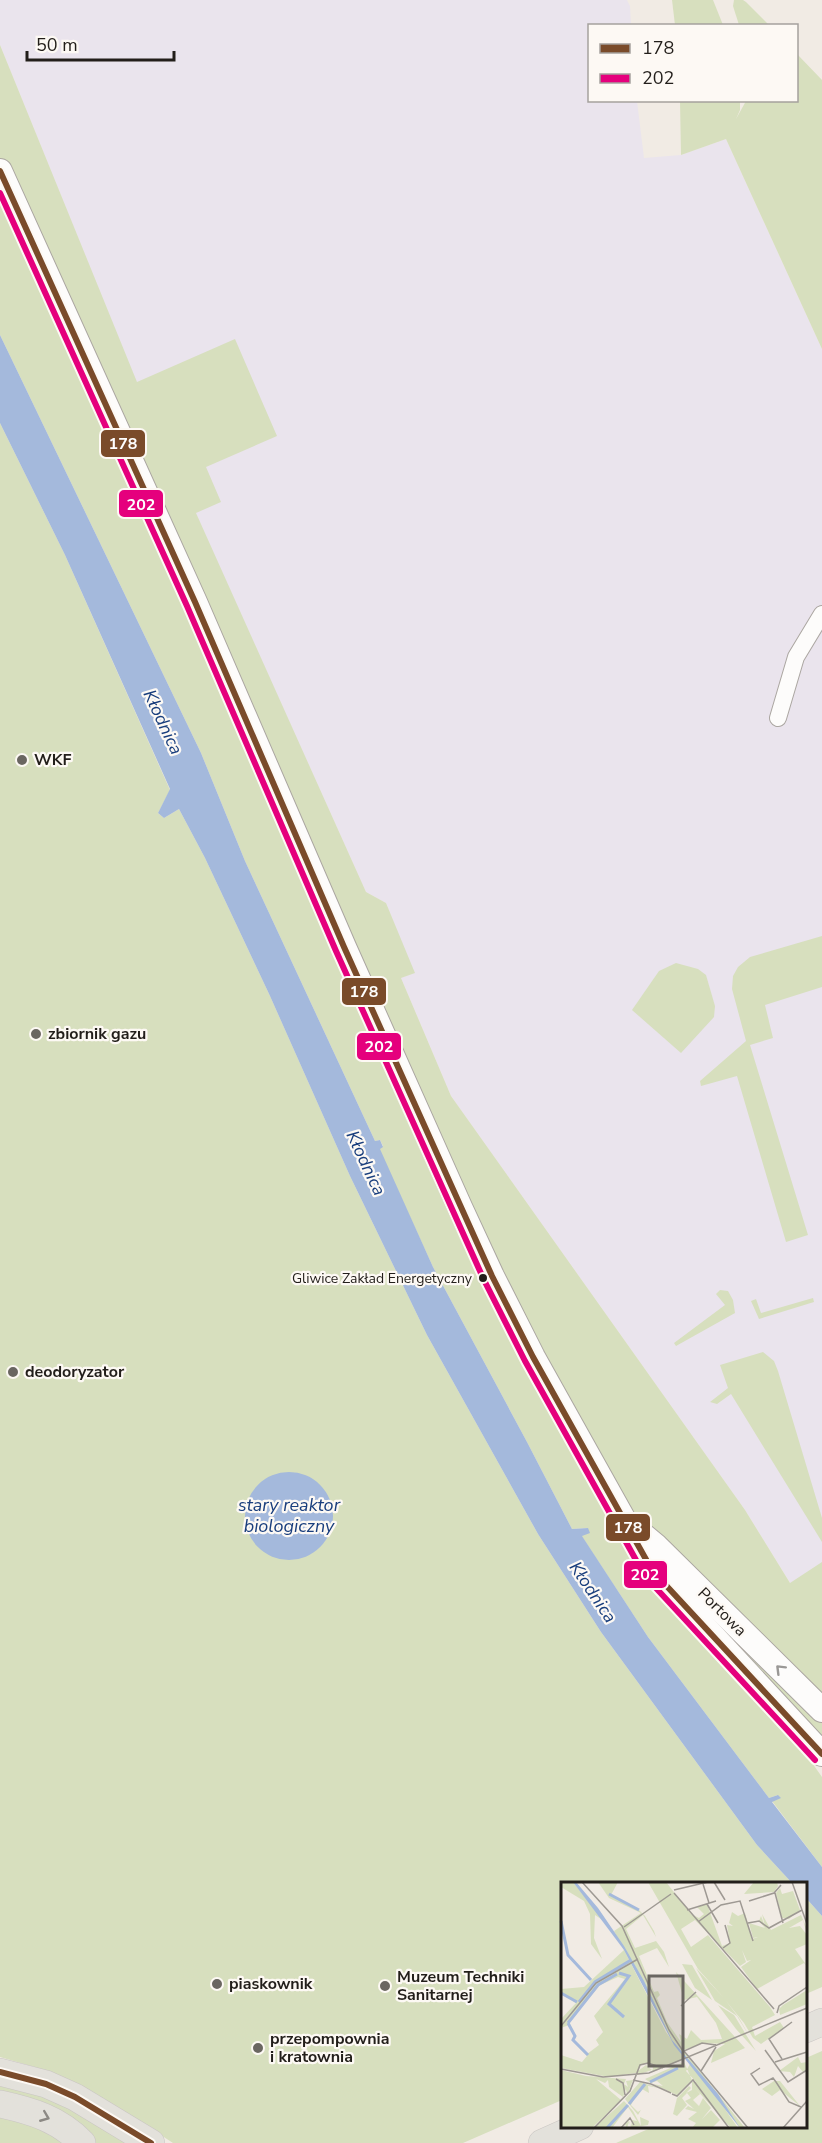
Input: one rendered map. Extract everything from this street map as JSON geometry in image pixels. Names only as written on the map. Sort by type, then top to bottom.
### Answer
[{"type":"main road","points":[[807,2029],[822,2022]]},
{"type":"main road","points":[[0,2072],[46,2084],[75,2097],[151,2143]]},
{"type":"main road","points":[[0,2104],[25,2109],[52,2119],[71,2131],[82,2143]]},
{"type":"main road","points":[[542,2143],[578,2128]]},
{"type":"street","name":"Portowa","points":[[0,171],[195,602],[455,1196],[528,1347],[643,1556],[662,1581],[822,1754]]},
{"type":"street","points":[[778,718],[796,657],[822,614]]},
{"type":"street","name":"Portowa","points":[[621,1516],[656,1546],[822,1710]]},
{"type":"shaded area","points":[[0,0],[627,0],[630,6],[631,24],[588,24],[588,102],[637,102],[644,158],[681,155],[726,139],[822,349],[822,1634],[745,1510],[451,1096],[401,978],[414,973],[386,903],[366,892],[137,383],[0,45]]},
{"type":"green space","points":[[672,0],[713,0],[723,24],[675,24]]},
{"type":"green space","points":[[734,0],[743,0],[768,24],[739,24],[733,6]]},
{"type":"green space","points":[[0,45],[137,382],[235,339],[277,436],[206,467],[221,502],[196,513],[366,892],[386,903],[415,973],[401,978],[451,1096],[745,1510],[790,1583],[822,1562],[822,1748],[810,1760],[822,1777],[822,1867],[772,1801],[778,1795],[769,1798],[648,1637],[581,1535],[588,1528],[572,1529],[433,1267],[379,1149],[383,1146],[380,1140],[375,1141],[245,861],[201,753],[0,335]]},
{"type":"green space","points":[[798,55],[822,80],[822,349],[726,139],[681,155],[680,102],[740,102],[740,110],[736,119],[745,102],[798,102]]},
{"type":"green space","points":[[0,423],[65,555],[170,790],[158,813],[164,818],[179,809],[205,858],[270,996],[350,1176],[427,1335],[538,1534],[601,1632],[757,1845],[791,1882],[561,1882],[561,2100],[463,2143],[173,2143],[144,2124],[48,2071],[0,2057]]},
{"type":"green space","points":[[822,936],[822,987],[765,1005],[773,1038],[750,1045],[808,1235],[786,1242],[737,1076],[701,1086],[700,1081],[746,1041],[732,989],[733,976],[738,967],[750,957]]},
{"type":"green space","points":[[676,963],[698,969],[706,975],[715,1006],[714,1017],[681,1053],[632,1010],[659,971]]},
{"type":"green space","points":[[720,1290],[728,1291],[733,1300],[735,1313],[676,1346],[674,1343],[725,1305],[716,1294]]},
{"type":"green space","points":[[813,1298],[814,1302],[759,1319],[751,1301],[756,1299],[761,1313]]},
{"type":"green space","points":[[763,1352],[774,1361],[778,1371],[822,1518],[822,1542],[731,1394],[717,1404],[710,1402],[728,1388],[720,1365]]},
{"type":"green space","points":[[807,1899],[822,1916],[822,1987],[807,1994]]},
{"type":"green space","points":[[822,2051],[822,2143],[616,2143],[651,2128],[807,2128],[807,2058]]},
{"type":"green space","points":[[0,2082],[37,2090],[134,2143],[95,2143],[88,2132],[0,2092]]},
{"type":"green space","points":[[0,2116],[37,2126],[63,2143],[0,2143]]},
{"type":"water","name":"Kłodnica","points":[[0,335],[201,753],[245,861],[375,1141],[380,1140],[383,1147],[380,1149],[433,1267],[572,1529],[588,1528],[590,1533],[582,1536],[648,1637],[769,1798],[778,1795],[781,1798],[772,1802],[822,1867],[822,1916],[807,1899],[807,1882],[791,1882],[757,1845],[601,1632],[538,1534],[427,1335],[350,1176],[270,996],[205,858],[179,809],[164,818],[158,813],[170,789],[65,555],[0,423]]},
{"type":"water","name":"stary reaktor biologiczny","points":[[289,1472],[306,1475],[320,1485],[330,1499],[333,1516],[330,1533],[320,1547],[306,1557],[289,1560],[272,1557],[258,1547],[248,1533],[245,1516],[248,1499],[258,1485],[272,1475]]},
{"type":"transit line","name":"178","points":[[0,171],[195,602],[344,947],[492,1276],[533,1357],[648,1563],[822,1754]]},
{"type":"transit line","name":"202","points":[[0,193],[187,606],[336,951],[484,1280],[525,1361],[641,1569],[815,1760]]},
{"type":"transit line","name":"178","points":[[0,2072],[46,2084],[75,2097],[151,2143]]},
{"type":"place","name":"WKF","points":[[22,760]]},
{"type":"place","name":"zbiornik gazu","points":[[36,1034]]},
{"type":"place","name":"Gliwice Zakład Energetyczny","points":[[483,1278]]},
{"type":"place","name":"deodoryzator","points":[[13,1372]]},
{"type":"place","name":"piaskownik","points":[[217,1984]]},
{"type":"place","name":"Muzeum Techniki Sanitarnej","points":[[385,1986]]},
{"type":"place","name":"przepompownia i kratownia","points":[[258,2048]]}]
